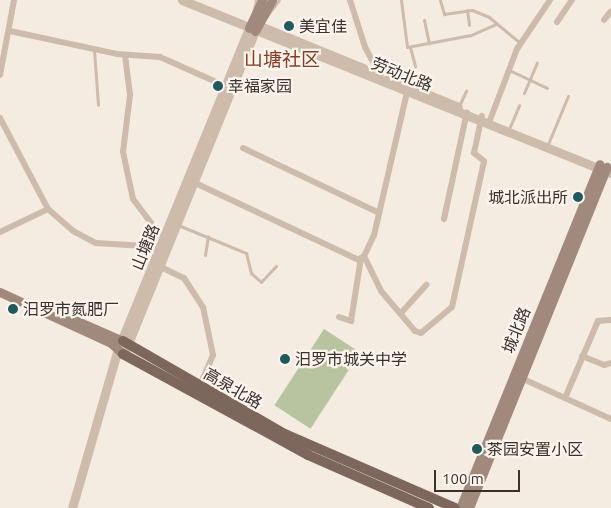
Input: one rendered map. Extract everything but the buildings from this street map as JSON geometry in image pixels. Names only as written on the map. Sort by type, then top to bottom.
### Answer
[{"type":"main road","name":"山塘路","points":[[254,25],[264,2]]},
{"type":"main road","name":"城北路","points":[[470,508],[606,169]]},
{"type":"main road","name":"城北路","points":[[460,508],[606,169]]},
{"type":"main road","name":"高泉北路","points":[[0,286],[200,386],[285,434],[455,508]]},
{"type":"main road","name":"高泉北路","points":[[0,292],[123,347],[292,447],[429,508]]},
{"type":"street","points":[[0,75],[10,32],[14,0]]},
{"type":"street","name":"劳动北路","points":[[182,0],[378,71],[408,88],[459,107],[467,114]]},
{"type":"street","name":"劳动北路","points":[[197,0],[467,114],[548,144],[606,169]]},
{"type":"street","points":[[350,0],[364,48],[378,71]]},
{"type":"street","points":[[191,181],[362,258],[381,291],[421,333],[452,307],[484,161],[474,153],[484,119],[520,43],[550,0]]},
{"type":"street","points":[[557,22],[569,1]]},
{"type":"street","points":[[604,20],[611,12]]},
{"type":"street","name":"山塘路","points":[[123,347],[161,267],[178,225],[224,85],[254,25]]},
{"type":"street","name":"山塘路","points":[[74,508],[123,347],[162,244],[191,181],[254,25]]},
{"type":"street","points":[[10,32],[94,50],[166,59],[224,85]]},
{"type":"street","points":[[125,55],[130,95],[123,152],[133,199],[162,244]]},
{"type":"street","points":[[339,317],[351,321],[362,258],[379,213],[408,88]]},
{"type":"street","points":[[444,219],[467,114]]},
{"type":"street","points":[[0,118],[48,209],[96,243],[162,244]]},
{"type":"street","name":"劳动北路","points":[[484,119],[606,169]]},
{"type":"street","points":[[243,148],[379,213]]},
{"type":"street","points":[[0,232],[48,209]]},
{"type":"street","points":[[161,267],[194,287],[202,307],[213,355],[200,386]]},
{"type":"street","points":[[401,313],[426,285]]},
{"type":"street","points":[[565,398],[598,321],[611,320]]},
{"type":"street","points":[[582,356],[604,365],[611,363]]},
{"type":"street","points":[[521,378],[611,419]]},
{"type":"lane","points":[[254,25],[279,0]]},
{"type":"lane","points":[[401,0],[403,31],[415,66]]},
{"type":"lane","points":[[440,0],[444,14],[467,10],[496,24],[520,43]]},
{"type":"lane","points":[[254,25],[264,2]]},
{"type":"lane","points":[[467,10],[470,25]]},
{"type":"lane","points":[[424,20],[429,43]]},
{"type":"lane","points":[[410,47],[496,24]]},
{"type":"lane","points":[[94,50],[98,105]]},
{"type":"lane","points":[[524,93],[538,63]]},
{"type":"lane","points":[[508,70],[547,88]]},
{"type":"lane","points":[[459,107],[466,91]]},
{"type":"lane","points":[[548,144],[568,96]]},
{"type":"lane","points":[[509,129],[519,106]]},
{"type":"lane","points":[[178,225],[246,253],[251,274],[261,282],[268,280],[276,266]]},
{"type":"lane","points":[[205,255],[208,236]]},
{"type":"green space","points":[[324,329],[360,352],[311,429],[274,405]]},
{"type":"place","name":"美宜佳","points":[[289,26]]},
{"type":"place","name":"幸福家园","points":[[218,86]]},
{"type":"place","name":"城北派出所","points":[[578,197]]},
{"type":"place","name":"汨罗市氮肥厂","points":[[13,309]]},
{"type":"place","name":"汨罗市城关中学","points":[[285,359]]},
{"type":"place","name":"茶园安置小区","points":[[477,449]]},
{"type":"district","name":"山塘社区","points":[[282,60]]}]
